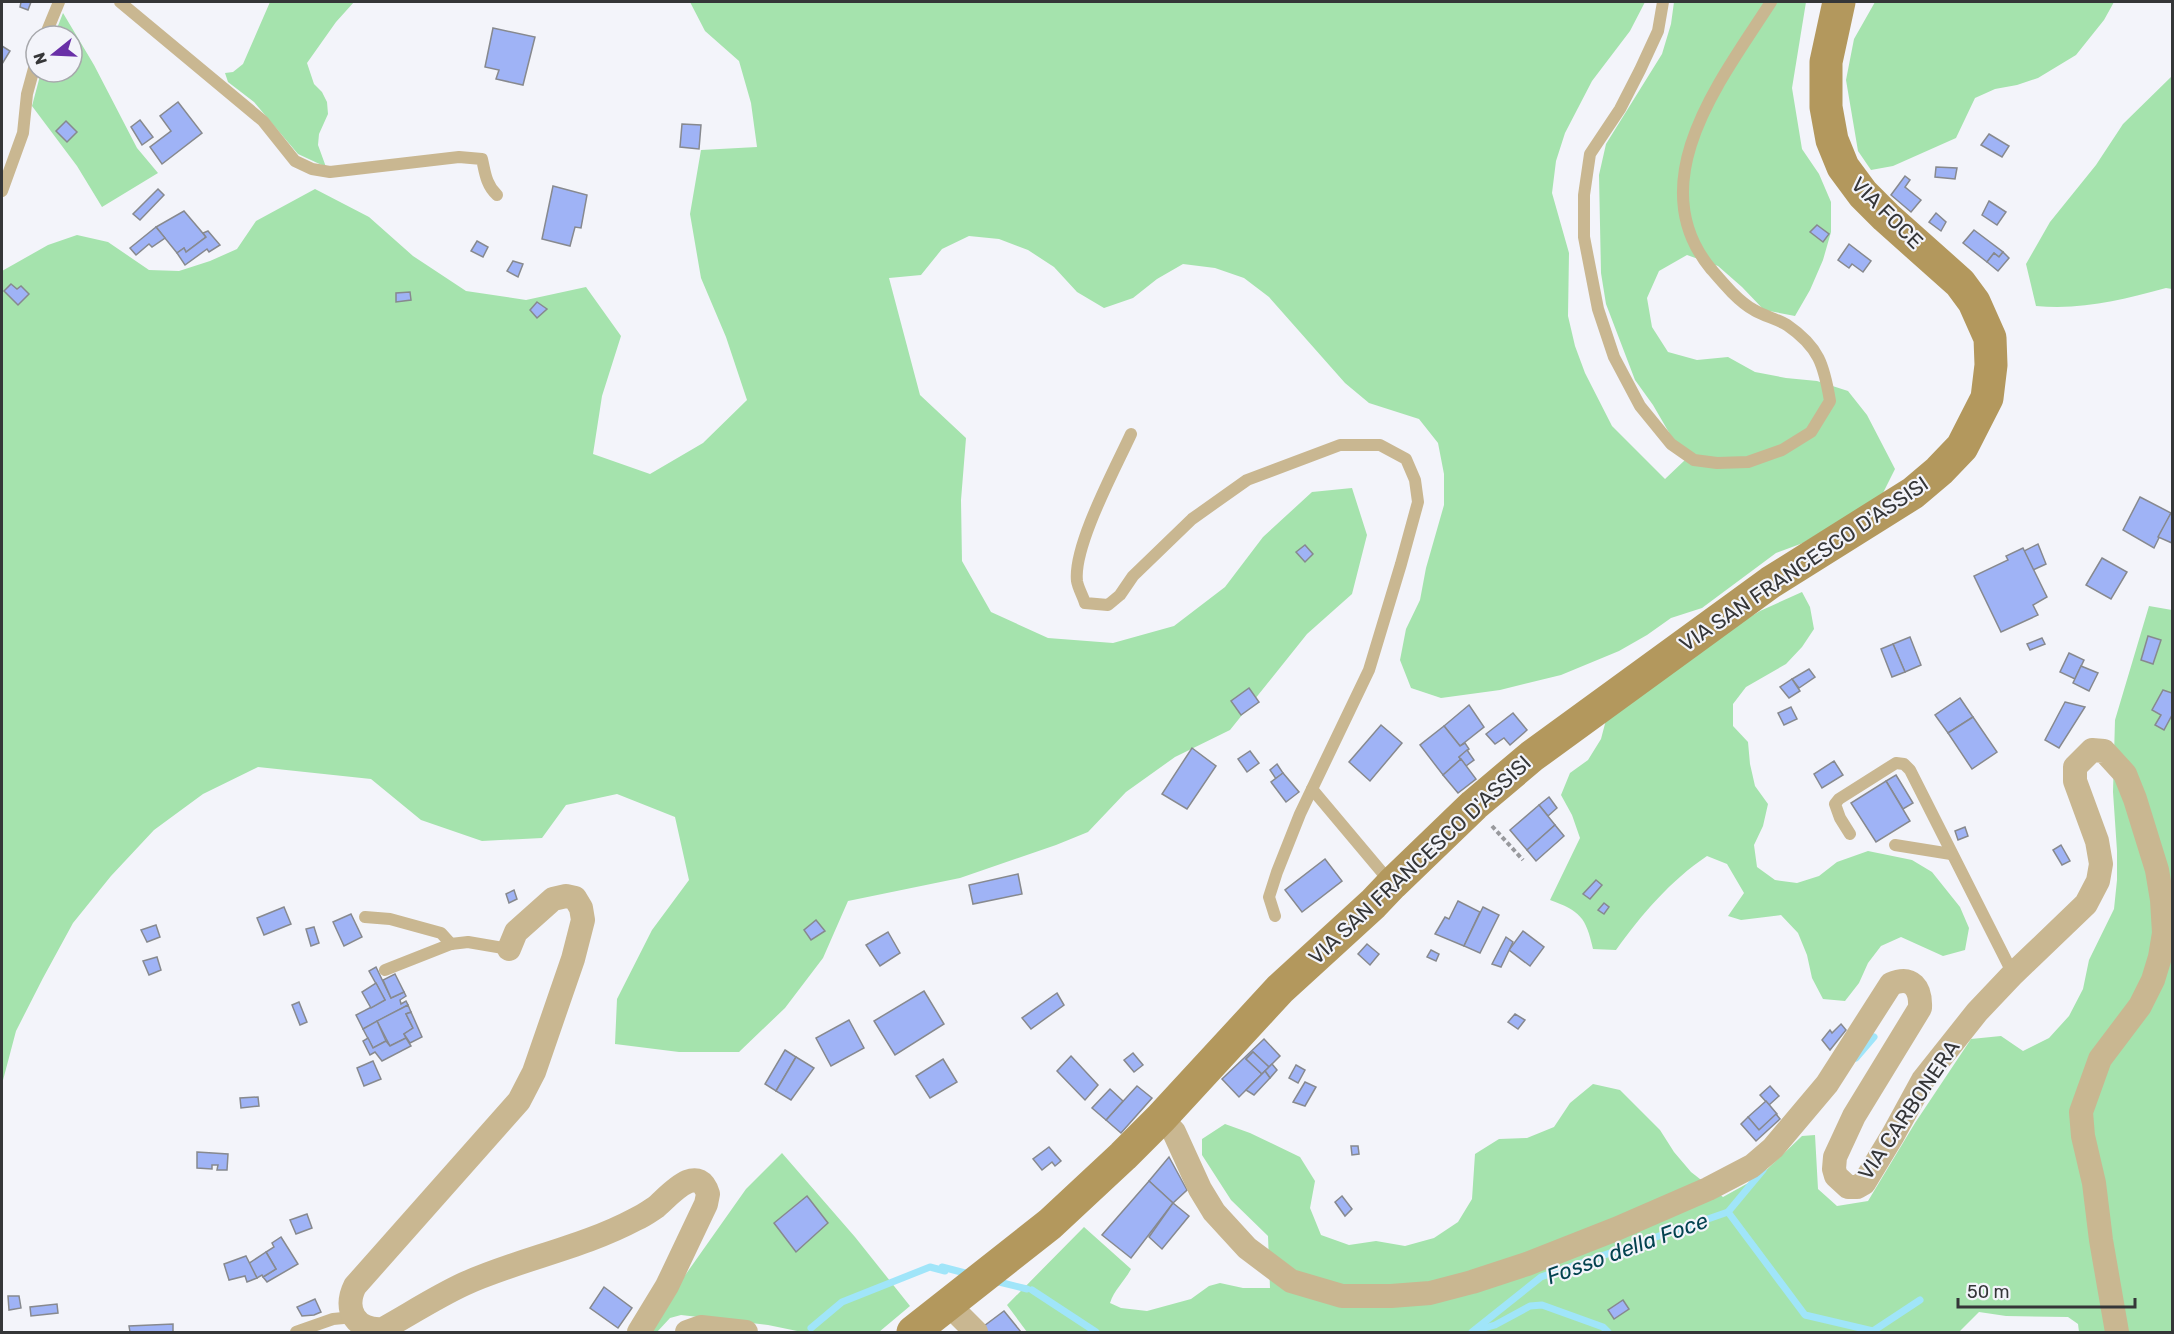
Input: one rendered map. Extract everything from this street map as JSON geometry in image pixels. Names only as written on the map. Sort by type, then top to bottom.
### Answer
[{"type":"main road","name":"VIA FOCE","points":[[1839,2],[1826,62],[1826,107],[1832,140],[1843,167],[1863,195],[1960,283],[1974,302]]},
{"type":"main road","name":"VIA SAN FRANCESCO D'ASSISI","points":[[913,1332],[1050,1224],[1161,1118],[1280,989],[1374,904],[1474,804],[1532,756],[1771,582],[1913,493],[1939,471],[1962,447],[1987,398],[1991,365],[1990,338],[1974,302]]},
{"type":"street","name":"VIA CARBONERA","points":[[1161,1118],[1173,1132],[1200,1189],[1214,1212],[1247,1248],[1291,1281],[1342,1296],[1430,1293],[1505,1271],[1616,1229],[1708,1189],[1752,1166],[1773,1148],[1827,1083],[1891,984],[1903,980],[1914,985],[1919,991],[1920,1008],[1854,1116],[1835,1157],[1836,1176],[1848,1187],[1857,1187],[1864,1183],[1923,1080],[1977,1012],[2086,904],[2098,882],[2101,864],[2097,841],[2075,781],[2075,767],[2092,750],[2104,751],[2125,774],[2135,799],[2157,870],[2164,933],[2153,980],[2140,1006],[2100,1059],[2081,1112],[2083,1136],[2094,1183],[2117,1332]]},
{"type":"street","points":[[510,949],[516,932],[553,899],[566,896],[575,898],[581,908],[583,920],[573,959],[534,1072],[519,1101],[356,1286],[350,1302],[354,1317],[367,1328],[383,1329],[464,1284],[635,1220],[654,1208],[685,1182],[694,1180],[700,1182],[708,1194],[706,1204],[667,1286],[639,1332]]},
{"type":"street","points":[[948,1304],[976,1332]]},
{"type":"street","points":[[687,1332],[701,1327],[746,1332]]},
{"type":"lane","points":[[50,24],[59,2]]},
{"type":"lane","points":[[120,2],[263,121],[295,161],[312,169],[330,172],[459,157],[482,159],[487,181],[497,195]]},
{"type":"lane","points":[[1663,2],[1658,31],[1640,70],[1620,109],[1590,154],[1584,195],[1584,237],[1598,309],[1614,357],[1640,406],[1671,444],[1694,460],[1717,464],[1748,462],[1782,450],[1811,432],[1830,401],[1826,376],[1815,349],[1786,325],[1752,309],[1721,281],[1701,257],[1689,235],[1682,203],[1684,170],[1695,129],[1741,44],[1771,2]]},
{"type":"lane","points":[[2,191],[23,133],[30,84]]},
{"type":"lane","points":[[1131,434],[1092,518],[1079,560],[1077,582],[1085,603],[1108,605],[1120,595],[1133,576],[1192,519],[1247,480],[1340,445],[1380,445],[1406,459],[1415,480],[1418,502],[1369,670],[1312,789],[1277,872],[1269,897],[1275,916]]},
{"type":"lane","points":[[1850,834],[1835,804],[1839,799],[1896,763],[1904,764],[1910,770],[2013,974]]},
{"type":"lane","points":[[1312,789],[1392,884]]},
{"type":"lane","points":[[1895,845],[1952,854]]},
{"type":"lane","points":[[365,917],[390,920],[441,933],[451,944]]},
{"type":"lane","points":[[385,970],[451,944],[468,942],[510,949]]},
{"type":"lane","points":[[296,1332],[333,1319],[354,1317]]},
{"type":"path","points":[[1487,819],[1523,860]]},
{"type":"green space","points":[[270,2],[354,2],[336,22],[307,63],[314,84],[322,92],[327,102],[328,114],[319,134],[318,145],[326,167],[298,154],[254,102],[228,82],[225,73],[233,72],[243,64]]},
{"type":"green space","points":[[690,2],[1645,2],[1630,31],[1592,81],[1565,133],[1556,161],[1552,193],[1569,253],[1568,316],[1575,346],[1585,373],[1612,426],[1665,479],[1685,460],[1653,405],[1635,380],[1606,304],[1601,273],[1599,175],[1606,144],[1662,54],[1671,24],[1674,2],[1806,2],[1792,88],[1802,149],[1819,174],[1831,202],[1831,232],[1823,260],[1810,290],[1795,316],[1764,310],[1718,266],[1687,255],[1659,271],[1647,298],[1652,327],[1668,352],[1697,360],[1728,357],[1755,372],[1817,381],[1848,391],[1867,415],[1895,469],[1882,495],[1803,543],[1776,553],[1702,608],[1671,618],[1619,651],[1561,675],[1500,690],[1441,698],[1411,688],[1400,660],[1406,629],[1420,600],[1426,568],[1444,505],[1444,474],[1438,443],[1419,419],[1369,403],[1345,383],[1269,297],[1244,278],[1215,268],[1183,264],[1157,279],[1133,298],[1104,308],[1077,292],[1054,267],[1028,250],[999,239],[969,236],[942,249],[921,275],[889,278],[920,395],[966,438],[961,500],[962,561],[991,612],[1048,638],[1113,643],[1174,626],[1225,587],[1263,537],[1312,492],[1352,488],[1367,535],[1352,594],[1307,634],[1230,730],[1175,757],[1126,792],[1088,832],[960,878],[848,901],[823,958],[785,1008],[739,1052],[679,1052],[615,1044],[617,999],[652,930],[689,880],[675,817],[617,794],[566,805],[542,838],[482,841],[421,820],[371,779],[258,767],[203,794],[154,830],[111,876],[73,923],[16,1031],[2,1084],[2,271],[48,245],[77,235],[108,242],[149,270],[179,271],[237,249],[256,221],[315,189],[369,217],[413,256],[466,291],[526,300],[586,287],[621,336],[602,396],[593,454],[650,474],[703,443],[747,400],[726,337],[701,278],[690,214],[701,150],[757,147],[751,103],[739,61],[705,31]]},
{"type":"green space","points":[[1875,2],[2114,2],[2104,20],[2076,55],[2038,78],[1995,89],[1975,98],[1956,138],[1893,166],[1871,170],[1858,151],[1846,80],[1854,39]]},
{"type":"green space","points":[[63,13],[70,24],[59,24]]},
{"type":"green space","points":[[84,48],[137,148],[158,173],[102,207],[77,166],[32,106],[38,84],[84,84]]},
{"type":"green space","points":[[2172,76],[2172,289],[2166,288],[2118,300],[2070,307],[2036,306],[2026,264],[2050,222],[2096,165],[2123,124]]},
{"type":"green space","points":[[1802,592],[1810,607],[1814,629],[1802,647],[1786,664],[1746,687],[1733,704],[1733,726],[1748,742],[1755,786],[1768,804],[1763,826],[1754,845],[1757,867],[1775,880],[1797,883],[1819,876],[1837,862],[1868,851],[1912,860],[1932,872],[1960,907],[1969,928],[1965,950],[1943,956],[1901,937],[1881,946],[1868,963],[1859,983],[1845,1001],[1823,999],[1812,978],[1807,955],[1798,933],[1781,915],[1741,920],[1728,916],[1744,893],[1727,864],[1707,856],[1657,899],[1616,950],[1593,949],[1588,929],[1580,917],[1568,908],[1550,900],[1580,838],[1572,815],[1561,795],[1570,773],[1588,760],[1601,739],[1607,716],[1677,661],[1760,611]]},
{"type":"green space","points":[[2149,606],[2172,610],[2172,1332],[2079,1332],[2078,1324],[2068,1317],[2006,1316],[1979,1312],[1961,1332],[1027,1332],[1007,1305],[1084,1227],[1131,1269],[1110,1303],[1121,1308],[1147,1311],[1191,1299],[1209,1286],[1220,1283],[1243,1288],[1270,1288],[1268,1236],[1231,1200],[1202,1155],[1202,1139],[1225,1124],[1250,1133],[1300,1157],[1315,1181],[1310,1208],[1321,1235],[1349,1245],[1376,1241],[1405,1246],[1434,1238],[1458,1222],[1472,1199],[1475,1154],[1499,1139],[1527,1138],[1554,1127],[1570,1103],[1593,1084],[1620,1090],[1660,1130],[1674,1152],[1691,1172],[1723,1197],[1759,1177],[1802,1136],[1815,1135],[1818,1189],[1837,1206],[1868,1201],[1915,1123],[1971,1039],[2001,1036],[2023,1051],[2049,1038],[2069,1016],[2083,989],[2089,960],[2114,909],[2117,880],[2113,792],[2115,720]]},
{"type":"green space","points":[[782,1153],[855,1237],[910,1306],[879,1332],[802,1332],[768,1325],[681,1315],[670,1318],[657,1332],[645,1332],[746,1189]]},
{"type":"building","points":[[21,2],[31,2],[28,10],[20,7]]},
{"type":"building","points":[[493,28],[535,37],[523,85],[496,79],[499,70],[485,67]]},
{"type":"building","points":[[2,46],[10,51],[2,64]]},
{"type":"building","points":[[178,102],[202,133],[162,164],[150,147],[171,131],[160,116]]},
{"type":"building","points":[[140,120],[153,137],[142,145],[131,127]]},
{"type":"building","points":[[66,121],[77,132],[67,142],[56,131]]},
{"type":"building","points":[[682,124],[701,125],[699,149],[680,147]]},
{"type":"building","points":[[1989,134],[2009,146],[2002,157],[1981,145]]},
{"type":"building","points":[[1936,167],[1957,168],[1955,179],[1935,177]]},
{"type":"building","points":[[1905,176],[1910,180],[1905,187],[1921,200],[1911,212],[1891,195]]},
{"type":"building","points":[[553,186],[587,195],[581,228],[575,227],[570,246],[542,239]]},
{"type":"building","points":[[158,189],[164,195],[140,220],[133,214]]},
{"type":"building","points":[[1989,201],[2006,212],[1997,225],[1982,215]]},
{"type":"building","points":[[184,211],[206,237],[186,252],[184,248],[177,253],[156,227]]},
{"type":"building","points":[[1936,213],[1946,222],[1941,231],[1929,222]]},
{"type":"building","points":[[1817,225],[1829,234],[1823,242],[1810,232]]},
{"type":"building","points":[[156,227],[165,238],[152,247],[149,244],[136,255],[130,248]]},
{"type":"building","points":[[1974,230],[2003,252],[1999,257],[1994,253],[1987,262],[1963,243]]},
{"type":"building","points":[[208,231],[220,245],[209,252],[207,249],[185,265],[177,253],[184,248],[186,252],[206,237],[203,233]]},
{"type":"building","points":[[477,241],[488,247],[483,257],[471,251]]},
{"type":"building","points":[[1849,244],[1871,261],[1863,272],[1852,264],[1849,268],[1838,260]]},
{"type":"building","points":[[2003,252],[2009,258],[1998,271],[1987,262],[1994,253],[1999,257]]},
{"type":"building","points":[[513,261],[523,264],[518,277],[507,271]]},
{"type":"building","points":[[11,284],[17,289],[21,286],[29,294],[18,305],[4,291]]},
{"type":"building","points":[[410,292],[411,300],[396,302],[396,293]]},
{"type":"building","points":[[537,302],[547,309],[537,318],[530,310]]},
{"type":"building","points":[[2140,497],[2171,513],[2154,548],[2123,530]]},
{"type":"building","points":[[2172,514],[2172,543],[2158,537]]},
{"type":"building","points":[[2038,544],[2046,564],[2033,570],[2024,551]]},
{"type":"building","points":[[1305,545],[1313,554],[1305,562],[1296,552]]},
{"type":"building","points":[[2023,548],[2047,597],[2033,605],[2038,615],[2001,632],[1974,576],[2008,560],[2006,556]]},
{"type":"building","points":[[2102,558],[2127,572],[2111,599],[2086,585]]},
{"type":"building","points":[[2148,636],[2161,640],[2153,664],[2141,660]]},
{"type":"building","points":[[1910,637],[1921,665],[1905,672],[1893,644]]},
{"type":"building","points":[[2042,638],[2045,644],[2030,650],[2027,644]]},
{"type":"building","points":[[1893,644],[1905,672],[1892,677],[1881,649]]},
{"type":"building","points":[[2069,653],[2084,660],[2075,679],[2060,672]]},
{"type":"building","points":[[2081,666],[2098,673],[2089,691],[2073,683]]},
{"type":"building","points":[[1809,669],[1815,677],[1799,688],[1792,679]]},
{"type":"building","points":[[1792,679],[1800,691],[1789,698],[1780,687]]},
{"type":"building","points":[[1249,688],[1259,702],[1241,715],[1231,701]]},
{"type":"building","points":[[2163,690],[2172,693],[2172,715],[2164,730],[2155,725],[2161,715],[2152,710]]},
{"type":"building","points":[[1960,698],[1973,717],[1948,733],[1935,715]]},
{"type":"building","points":[[2065,702],[2085,707],[2059,748],[2045,740]]},
{"type":"building","points":[[1469,705],[1484,727],[1460,746],[1444,726]]},
{"type":"building","points":[[1791,707],[1797,719],[1784,725],[1778,713]]},
{"type":"building","points":[[1513,713],[1527,730],[1510,745],[1504,738],[1495,744],[1486,734]]},
{"type":"building","points":[[1973,717],[1997,752],[1972,769],[1948,733]]},
{"type":"building","points":[[1381,725],[1402,743],[1370,781],[1349,762]]},
{"type":"building","points":[[1444,726],[1460,746],[1465,743],[1469,749],[1443,775],[1420,745]]},
{"type":"building","points":[[1192,748],[1216,766],[1187,809],[1162,794]]},
{"type":"building","points":[[1467,750],[1474,760],[1466,766],[1459,757]]},
{"type":"building","points":[[1250,751],[1259,763],[1247,772],[1238,759]]},
{"type":"building","points":[[1461,759],[1476,779],[1458,793],[1443,775]]},
{"type":"building","points":[[1834,761],[1843,775],[1822,788],[1814,774]]},
{"type":"building","points":[[1277,764],[1283,773],[1276,779],[1270,770]]},
{"type":"building","points":[[1283,773],[1299,792],[1286,802],[1271,782]]},
{"type":"building","points":[[1896,775],[1913,803],[1903,809],[1886,781]]},
{"type":"building","points":[[1886,781],[1910,821],[1876,842],[1851,803]]},
{"type":"building","points":[[1549,797],[1557,808],[1548,816],[1539,805]]},
{"type":"building","points":[[1539,805],[1555,825],[1527,850],[1510,830]]},
{"type":"building","points":[[1555,825],[1564,836],[1536,861],[1527,850]]},
{"type":"building","points":[[1965,827],[1968,836],[1958,840],[1955,831]]},
{"type":"building","points":[[2061,845],[2070,861],[2062,865],[2053,850]]},
{"type":"building","points":[[1325,859],[1342,881],[1302,912],[1285,890]]},
{"type":"building","points":[[1018,874],[1022,894],[973,904],[969,885]]},
{"type":"building","points":[[1596,880],[1602,885],[1590,899],[1583,894]]},
{"type":"building","points":[[514,890],[517,899],[509,903],[506,894]]},
{"type":"building","points":[[1458,901],[1480,912],[1464,946],[1435,934],[1445,917],[1449,919]]},
{"type":"building","points":[[1604,903],[1609,907],[1604,914],[1598,910]]},
{"type":"building","points":[[284,907],[291,924],[264,935],[257,918]]},
{"type":"building","points":[[1483,907],[1499,915],[1480,953],[1464,946]]},
{"type":"building","points":[[351,914],[362,937],[344,946],[333,922]]},
{"type":"building","points":[[816,920],[825,931],[811,940],[804,930]]},
{"type":"building","points":[[156,925],[160,937],[147,942],[141,930]]},
{"type":"building","points":[[314,927],[319,943],[311,946],[306,929]]},
{"type":"building","points":[[1523,931],[1544,947],[1530,966],[1509,950]]},
{"type":"building","points":[[888,932],[900,953],[880,966],[866,945]]},
{"type":"building","points":[[1506,937],[1513,942],[1501,967],[1492,964]]},
{"type":"building","points":[[1367,944],[1379,954],[1370,965],[1358,954]]},
{"type":"building","points":[[1431,950],[1439,954],[1436,961],[1427,957]]},
{"type":"building","points":[[157,957],[161,970],[149,975],[143,961]]},
{"type":"building","points":[[376,967],[391,998],[404,992],[406,996],[400,1000],[401,1004],[406,1001],[408,1005],[363,1029],[356,1015],[385,1000],[369,971]]},
{"type":"building","points":[[395,974],[404,992],[391,998],[383,980]]},
{"type":"building","points":[[376,983],[385,1000],[371,1008],[362,992]]},
{"type":"building","points":[[924,991],[944,1024],[895,1055],[874,1021]]},
{"type":"building","points":[[1057,993],[1064,1005],[1031,1029],[1022,1018]]},
{"type":"building","points":[[299,1002],[307,1022],[300,1025],[292,1005]]},
{"type":"building","points":[[408,1005],[411,1012],[406,1014],[413,1028],[404,1034],[406,1038],[390,1046],[377,1021]]},
{"type":"building","points":[[411,1012],[422,1037],[410,1043],[404,1034],[413,1028],[406,1014]]},
{"type":"building","points":[[1515,1014],[1525,1020],[1518,1029],[1508,1022]]},
{"type":"building","points":[[849,1020],[864,1048],[831,1066],[816,1038]]},
{"type":"building","points":[[377,1021],[386,1041],[373,1048],[363,1029]]},
{"type":"building","points":[[1841,1024],[1846,1030],[1830,1050],[1822,1040],[1830,1030],[1832,1033]]},
{"type":"building","points":[[368,1038],[373,1048],[386,1041],[390,1046],[406,1038],[411,1046],[382,1061],[375,1052],[370,1055],[363,1041]]},
{"type":"building","points":[[1264,1039],[1280,1056],[1269,1067],[1253,1052],[1246,1059],[1262,1074],[1239,1097],[1222,1079]]},
{"type":"building","points":[[785,1050],[796,1057],[776,1091],[765,1084]]},
{"type":"building","points":[[1253,1052],[1269,1067],[1262,1074],[1246,1059]]},
{"type":"building","points":[[1133,1053],[1143,1065],[1134,1072],[1124,1060]]},
{"type":"building","points":[[1071,1056],[1098,1085],[1085,1100],[1057,1071]]},
{"type":"building","points":[[796,1057],[814,1068],[791,1100],[776,1091]]},
{"type":"building","points":[[943,1059],[957,1082],[930,1098],[916,1076]]},
{"type":"building","points":[[373,1061],[381,1079],[364,1086],[357,1068]]},
{"type":"building","points":[[1272,1064],[1277,1070],[1270,1078],[1265,1071]]},
{"type":"building","points":[[1296,1065],[1305,1070],[1298,1083],[1289,1078]]},
{"type":"building","points":[[1265,1071],[1270,1078],[1254,1095],[1246,1090]]},
{"type":"building","points":[[1305,1082],[1316,1087],[1305,1106],[1293,1102]]},
{"type":"building","points":[[1137,1086],[1152,1098],[1121,1133],[1106,1120]]},
{"type":"building","points":[[1770,1086],[1779,1096],[1769,1105],[1760,1095]]},
{"type":"building","points":[[1110,1089],[1123,1101],[1106,1120],[1092,1108]]},
{"type":"building","points":[[258,1097],[259,1106],[241,1108],[240,1098]]},
{"type":"building","points":[[1766,1101],[1777,1114],[1759,1130],[1748,1117]]},
{"type":"building","points":[[1776,1114],[1780,1119],[1756,1141],[1741,1124],[1748,1117],[1759,1130]]},
{"type":"building","points":[[1351,1146],[1358,1146],[1359,1154],[1352,1155]]},
{"type":"building","points":[[1049,1147],[1061,1161],[1055,1166],[1052,1162],[1042,1170],[1033,1159]]},
{"type":"building","points":[[197,1152],[228,1154],[227,1170],[217,1170],[218,1165],[212,1165],[212,1169],[197,1168]]},
{"type":"building","points":[[1169,1157],[1187,1190],[1173,1203],[1149,1181]]},
{"type":"building","points":[[1149,1181],[1173,1203],[1131,1258],[1102,1235]]},
{"type":"building","points":[[807,1196],[828,1223],[796,1252],[774,1223]]},
{"type":"building","points":[[1342,1196],[1352,1209],[1345,1216],[1335,1202]]},
{"type":"building","points":[[1173,1203],[1189,1216],[1162,1249],[1149,1237]]},
{"type":"building","points":[[307,1214],[312,1228],[296,1234],[290,1220]]},
{"type":"building","points":[[281,1237],[298,1264],[267,1282],[263,1277],[276,1269],[266,1252],[274,1247],[272,1243]]},
{"type":"building","points":[[266,1252],[276,1269],[257,1278],[248,1264]]},
{"type":"building","points":[[246,1256],[257,1278],[247,1282],[245,1276],[229,1280],[224,1264]]},
{"type":"building","points":[[604,1287],[632,1308],[618,1328],[590,1308]]},
{"type":"building","points":[[8,1296],[19,1296],[21,1308],[9,1310]]},
{"type":"building","points":[[315,1299],[321,1312],[302,1316],[297,1307]]},
{"type":"building","points":[[1623,1300],[1629,1309],[1614,1319],[1608,1310]]},
{"type":"building","points":[[57,1304],[58,1313],[31,1316],[30,1307]]},
{"type":"building","points":[[1004,1311],[1021,1332],[984,1332],[980,1329]]},
{"type":"building","points":[[173,1324],[173,1332],[130,1332],[129,1326]]},
{"type":"waterway","name":"Fosso della Foce","points":[[1856,1058],[1874,1037]]},
{"type":"waterway","name":"Fosso della Foce","points":[[1472,1332],[1541,1277],[1728,1212],[1763,1170]]},
{"type":"waterway","name":"Fosso della Foce","points":[[1728,1212],[1805,1315],[1873,1331],[1920,1300]]},
{"type":"waterway","name":"Fosso della Foce","points":[[811,1328],[842,1302],[930,1267],[945,1271]]},
{"type":"waterway","name":"Fosso della Foce","points":[[942,1267],[969,1274]]},
{"type":"waterway","name":"Fosso della Foce","points":[[995,1281],[1027,1289]]},
{"type":"waterway","name":"Fosso della Foce","points":[[1032,1290],[1096,1332]]},
{"type":"waterway","points":[[1477,1330],[1495,1325],[1530,1306],[1542,1305],[1603,1327],[1608,1332]]}]
